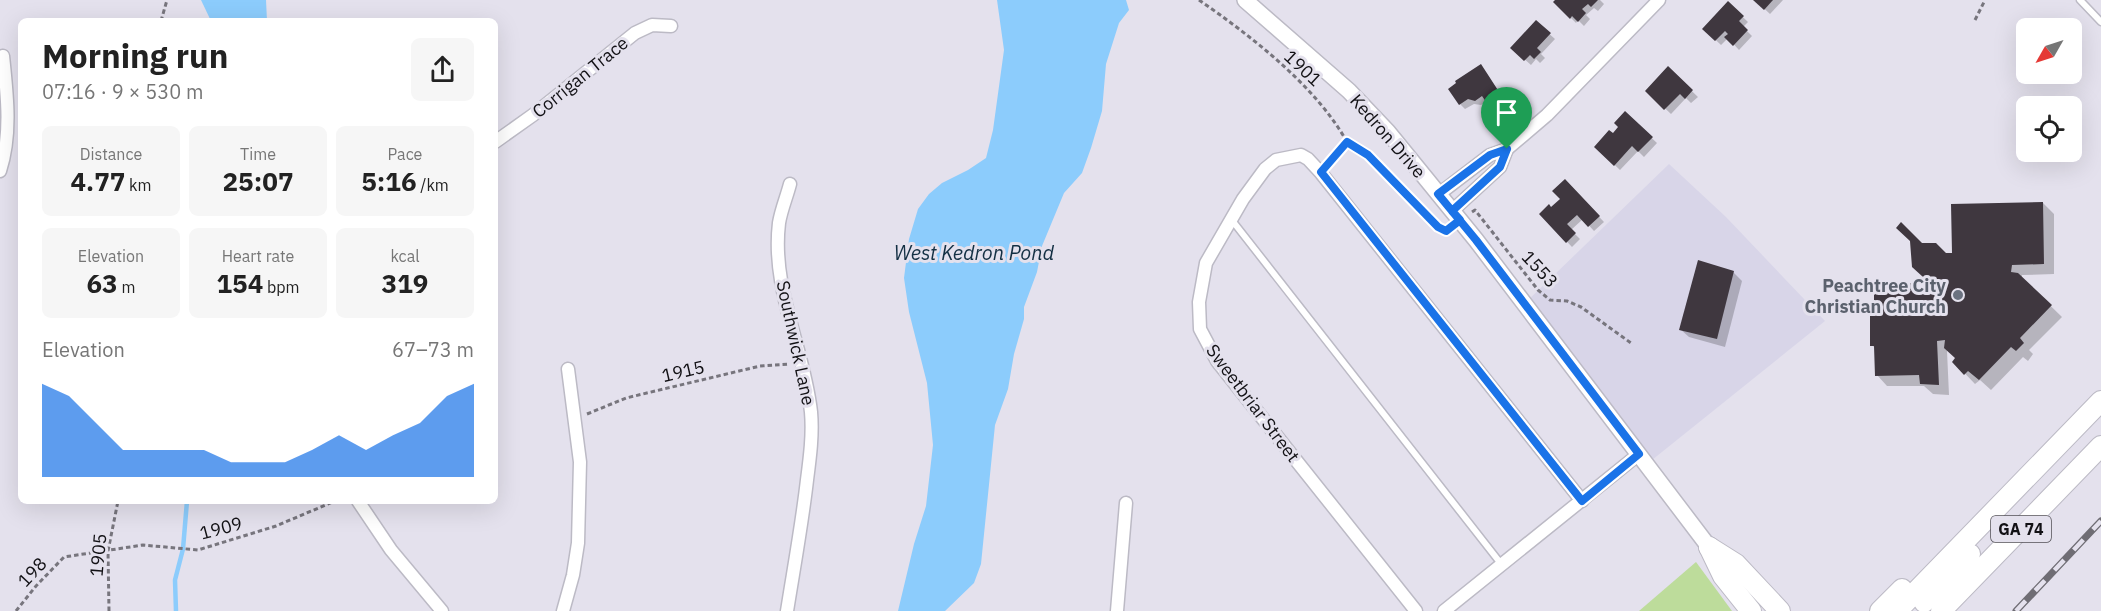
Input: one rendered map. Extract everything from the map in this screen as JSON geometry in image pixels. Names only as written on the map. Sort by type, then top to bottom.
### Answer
[{"type":"main road","name":"GA 74","points":[[1898,611],[2101,401]]},
{"type":"main road","name":"GA 74","points":[[1941,611],[2101,446]]},
{"type":"main road","points":[[1880,611],[1971,519],[2010,495]]},
{"type":"main road","points":[[1916,611],[1990,532],[2010,495]]},
{"type":"main road","points":[[1709,547],[1723,576],[1750,611]]},
{"type":"main road","points":[[1709,547],[1736,564],[1780,611]]},
{"type":"street","name":"Kedron Drive","points":[[1245,0],[1348,91],[1388,132],[1456,216],[1709,547]]},
{"type":"street","points":[[1438,194],[1490,155],[1507,149],[1554,108],[1659,0]]},
{"type":"street","name":"Corrigan Trace","points":[[498,140],[533,115],[635,33],[652,25],[671,26]]},
{"type":"street","points":[[0,171],[8,125],[3,56]]},
{"type":"street","points":[[1456,216],[1500,167],[1507,149]]},
{"type":"street","name":"Sweetbriar Street","points":[[1416,611],[1217,361],[1200,329],[1199,302],[1206,263],[1230,219],[1265,169],[1276,159],[1301,155],[1321,172],[1582,501]]},
{"type":"street","name":"Southwick Lane","points":[[787,611],[803,515],[811,444],[811,413],[783,292],[778,254],[779,221],[790,184]]},
{"type":"street","points":[[563,611],[578,543],[580,462],[568,369]]},
{"type":"street","points":[[1444,611],[1639,454]]},
{"type":"street","points":[[1117,611],[1126,503]]},
{"type":"street","points":[[360,504],[390,550],[442,611]]},
{"type":"lane","points":[[2080,0],[2101,22]]},
{"type":"lane","points":[[1230,219],[1502,565]]},
{"type":"path","points":[[162,18],[167,0]]},
{"type":"path","name":"1901","points":[[1199,0],[1231,22],[1300,82],[1335,121],[1347,142]]},
{"type":"path","points":[[1975,20],[1985,0]]},
{"type":"path","points":[[1321,172],[1347,142],[1368,155],[1438,227],[1446,231],[1456,216]]},
{"type":"path","name":"1553","points":[[1456,216],[1475,210],[1538,291],[1551,300],[1567,301],[1581,306],[1631,343]]},
{"type":"path","name":"1915","points":[[574,419],[626,398],[760,366],[801,364]]},
{"type":"path","name":"1905","points":[[109,611],[108,551],[116,504]]},
{"type":"path","name":"1909","points":[[108,551],[143,545],[198,550],[276,526],[328,504]]},
{"type":"path","name":"198","points":[[16,611],[64,557],[108,551]]},
{"type":"shaded area","points":[[1669,164],[1726,217],[1825,321],[1647,464],[1523,305]]},
{"type":"green space","points":[[1696,562],[1732,611],[1639,611]]},
{"type":"water","points":[[201,0],[266,0],[267,18],[210,18]]},
{"type":"water","name":"West Kedron Pond","points":[[997,0],[1126,0],[1129,10],[1119,23],[1106,64],[1102,111],[1091,148],[1082,173],[1064,193],[1042,246],[1037,272],[1024,307],[1024,319],[1014,354],[1008,389],[995,425],[981,564],[974,583],[945,611],[898,611],[914,544],[926,506],[933,445],[927,383],[909,312],[904,278],[909,239],[918,209],[929,194],[942,183],[986,158],[993,130],[1004,50]]},
{"type":"building","points":[[1555,0],[1598,0],[1591,7],[1588,4],[1582,9],[1586,13],[1578,22],[1572,16],[1570,19],[1553,2]]},
{"type":"building","points":[[1753,0],[1773,0],[1764,10]]},
{"type":"building","points":[[1728,1],[1744,16],[1739,21],[1748,30],[1733,46],[1724,37],[1728,34],[1725,31],[1715,41],[1702,29]]},
{"type":"building","points":[[1536,20],[1551,33],[1537,48],[1541,52],[1534,59],[1530,55],[1524,61],[1510,48]]},
{"type":"building","points":[[1481,64],[1503,98],[1489,106],[1482,96],[1475,101],[1468,99],[1459,105],[1448,89],[1456,83],[1455,81]]},
{"type":"building","points":[[1668,66],[1693,90],[1685,99],[1680,94],[1664,110],[1645,91]]},
{"type":"building","points":[[1625,111],[1653,137],[1638,152],[1632,146],[1614,166],[1594,147],[1609,130],[1613,133],[1618,127],[1614,123]]},
{"type":"building","points":[[1565,179],[1600,216],[1588,227],[1577,215],[1567,224],[1576,233],[1566,243],[1539,214],[1549,204],[1551,207],[1560,199],[1552,191]]},
{"type":"building","name":"Peachtree City Christian Church","points":[[2043,202],[2044,264],[2012,265],[2011,272],[2018,273],[2052,305],[2020,338],[2024,343],[2016,351],[2011,347],[1979,380],[1968,371],[1964,375],[1952,362],[1955,358],[1944,348],[1945,340],[1937,341],[1939,385],[1920,384],[1919,375],[1875,376],[1874,346],[1870,346],[1870,316],[1874,315],[1874,284],[1923,283],[1923,277],[1912,267],[1910,241],[1896,228],[1901,222],[1922,243],[1936,243],[1946,253],[1952,253],[1951,204]]},
{"type":"building","points":[[1698,260],[1734,271],[1717,339],[1679,330]]},
{"type":"waterway","points":[[176,611],[175,580],[183,549],[187,504]]},
{"type":"railway","points":[[2016,611],[2101,521]]},
{"type":"place","name":"Peachtree City Christian Church","points":[[1958,295]]},
{"type":"route","points":[[1507,149],[1490,155],[1438,194],[1460,220],[1476,240],[1639,454],[1582,501],[1321,172],[1347,142],[1368,155],[1438,227],[1446,231],[1460,220],[1452,211],[1500,167],[1507,149]]}]
